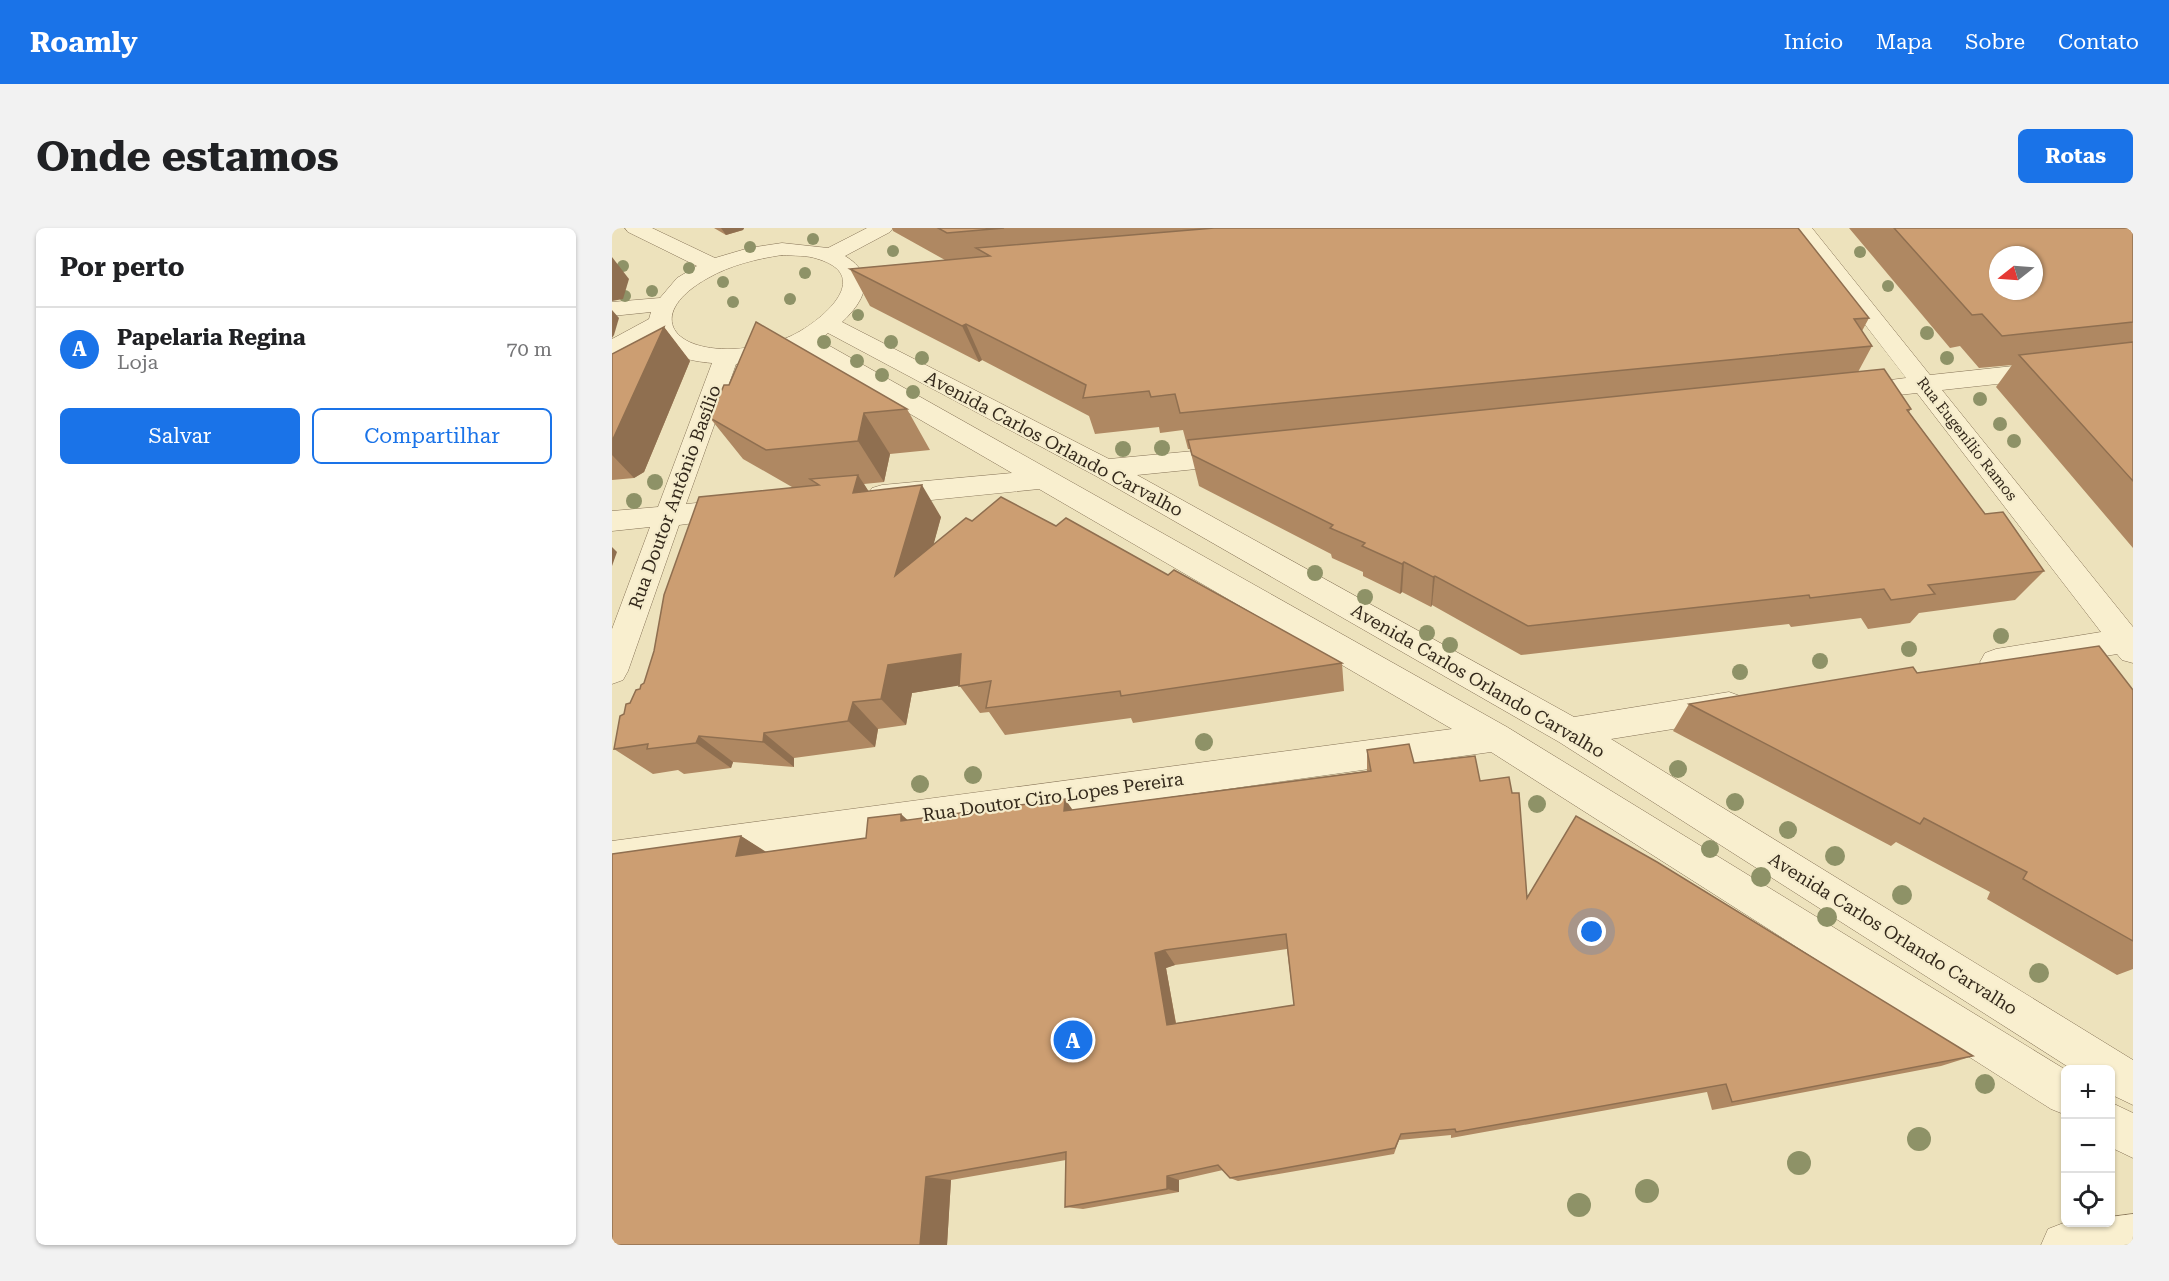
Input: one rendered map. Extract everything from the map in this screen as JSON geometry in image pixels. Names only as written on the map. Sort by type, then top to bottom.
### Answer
[{"type":"street","points":[[635,228],[714,266]]},
{"type":"street","points":[[830,255],[883,228]]},
{"type":"street","name":"Rua Eugenílio Ramos","points":[[1801,228],[2130,644]]},
{"type":"street","points":[[612,349],[663,314],[678,290],[714,266],[785,239],[807,250],[830,255],[845,263],[853,275],[855,288],[847,307],[814,332],[758,354],[726,357],[672,355],[666,338],[663,314]]},
{"type":"street","points":[[855,288],[878,286]]},
{"type":"street","points":[[612,309],[663,314]]},
{"type":"street","name":"Avenida Carlos Orlando Carvalho","points":[[814,332],[1105,469],[1570,732],[2133,1084]]},
{"type":"street","name":"Avenida Carlos Orlando Carvalho","points":[[814,332],[1041,479],[1495,737],[2061,1091]]},
{"type":"street","name":"Rua Doutor Antônio Basílio","points":[[612,671],[726,357]]},
{"type":"street","points":[[1829,395],[2133,361]]},
{"type":"street","points":[[1105,469],[1259,453]]},
{"type":"street","points":[[854,497],[1041,479]]},
{"type":"street","points":[[612,521],[761,507]]},
{"type":"street","points":[[1972,666],[2130,644]]},
{"type":"street","points":[[1570,732],[1759,701]]},
{"type":"street","name":"Rua Doutor Ciro Lopes Pereira","points":[[612,858],[1495,737]]},
{"type":"street","points":[[2115,1126],[2133,1137]]},
{"type":"street","points":[[2064,1245],[2133,1236]]},
{"type":"building","points":[[938,228],[1004,228],[947,233]]},
{"type":"building","points":[[1214,228],[1798,228],[1869,318],[1854,319],[1872,346],[1180,413],[1175,394],[1151,397],[1149,391],[1083,398],[1086,385],[966,324],[962,326],[850,269],[990,256],[976,248]]},
{"type":"building","points":[[1894,228],[2133,228],[2133,322],[2002,336],[1982,314],[1972,315]]},
{"type":"building","points":[[756,322],[907,409],[864,413],[858,441],[766,450],[710,418],[724,385],[729,385]]},
{"type":"building","points":[[664,327],[613,439],[612,440],[612,354]]},
{"type":"building","points":[[2133,342],[2133,481],[2019,355]]},
{"type":"building","points":[[1884,369],[1911,409],[1907,410],[1985,514],[2003,512],[2044,571],[1928,585],[1935,594],[1891,600],[1884,589],[1528,626],[1435,576],[1362,546],[1365,543],[1330,528],[1333,525],[1192,455],[1188,440]]},
{"type":"building","points":[[858,475],[853,493],[922,485],[895,576],[966,518],[972,521],[1001,497],[1056,526],[1066,518],[1168,575],[1174,570],[1342,663],[1121,696],[1120,691],[986,708],[991,681],[959,686],[961,654],[888,665],[881,699],[853,702],[848,721],[764,733],[763,742],[699,736],[696,743],[647,749],[648,744],[614,749],[620,716],[624,714],[626,704],[630,703],[636,690],[640,689],[644,683],[654,651],[664,595],[699,497],[819,485],[810,479]]},
{"type":"building","points":[[2099,646],[2133,690],[2133,941],[2023,879],[2027,872],[1924,818],[1920,824],[1689,704],[1913,667],[1917,673]]},
{"type":"building","points":[[1409,744],[1414,763],[1475,756],[1480,781],[1509,777],[1512,793],[1519,793],[1527,898],[1576,816],[1657,862],[1973,1056],[1732,1102],[1726,1084],[1456,1132],[1455,1129],[1401,1134],[1395,1148],[1230,1178],[1218,1165],[1167,1176],[1167,1189],[1065,1207],[1066,1152],[926,1177],[920,1245],[612,1245],[612,854],[741,836],[736,856],[866,838],[868,818],[901,814],[901,821],[1065,799],[1064,811],[1371,771],[1367,750]],"holes":[[[1286,934],[1294,1005],[1167,1025],[1155,953]]]},
{"type":"place","name":"Papelaria Regina","points":[[1073,1040]]}]
